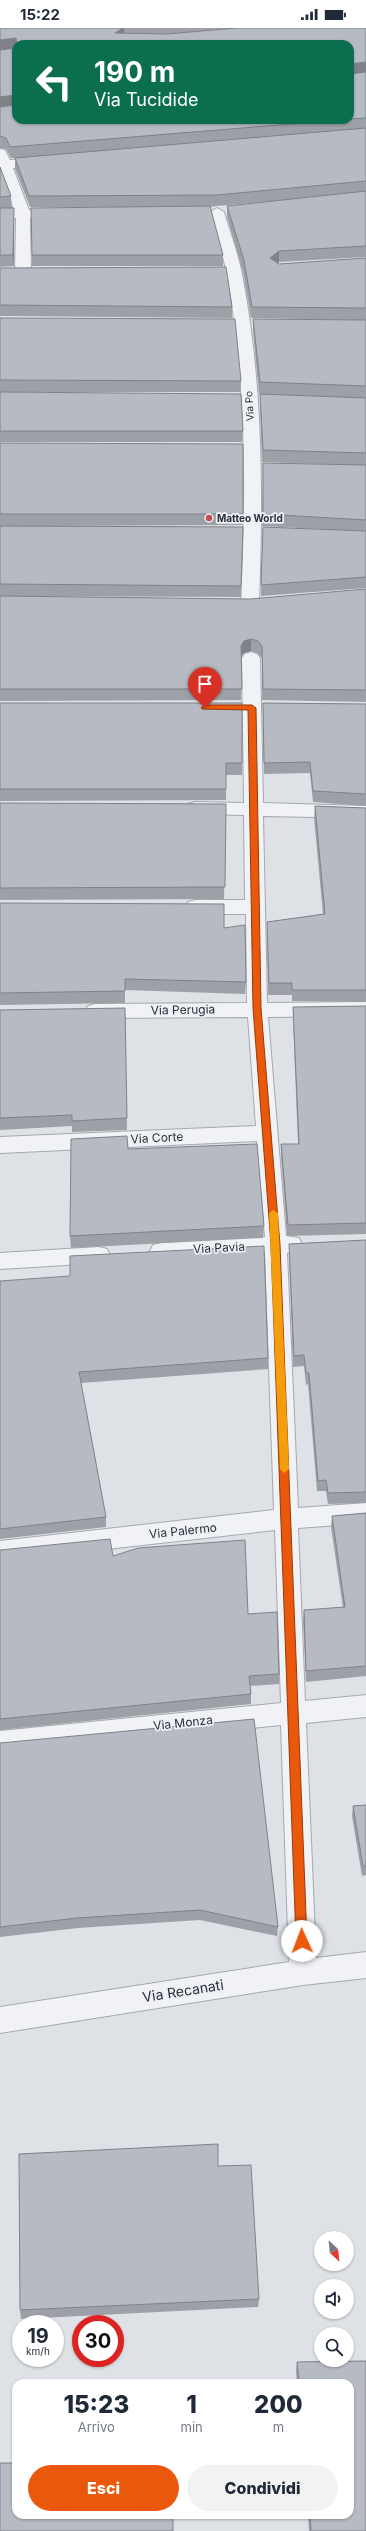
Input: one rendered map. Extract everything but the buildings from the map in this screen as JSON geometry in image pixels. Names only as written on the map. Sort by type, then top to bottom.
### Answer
[{"type":"street","points":[[23,273],[23,214],[2,161],[60,160]]},
{"type":"street","name":"Via Po","points":[[217,211],[226,272],[242,324],[249,399],[243,449],[260,468],[253,532],[250,603]]},
{"type":"street","points":[[0,214],[77,214]]},
{"type":"street","points":[[8,273],[39,273]]},
{"type":"street","points":[[251,658],[257,1008],[276,1245],[303,1972]]},
{"type":"street","points":[[174,808],[253,808],[366,812]]},
{"type":"street","points":[[175,908],[255,907]]},
{"type":"street","name":"Via Perugia","points":[[78,1011],[257,1008],[366,1009]]},
{"type":"street","name":"Via Corte","points":[[0,1145],[267,1133]]},
{"type":"street","name":"Via Pavia","points":[[142,1253],[314,1244]]},
{"type":"street","points":[[0,1261],[118,1254]]},
{"type":"street","name":"Via Palermo","points":[[0,1551],[286,1519],[366,1513]]},
{"type":"street","name":"Via Monza","points":[[0,1742],[366,1706]]},
{"type":"street","name":"Via Recanati","points":[[0,2020],[303,1972],[366,1966]]},
{"type":"slow traffic","points":[[273,1213],[276,1245],[284,1469]]},
{"type":"place","name":"Matteo World","points":[[209,518]]},
{"type":"route","points":[[205,708],[252,708],[257,1008],[276,1245],[302,1941]]}]
